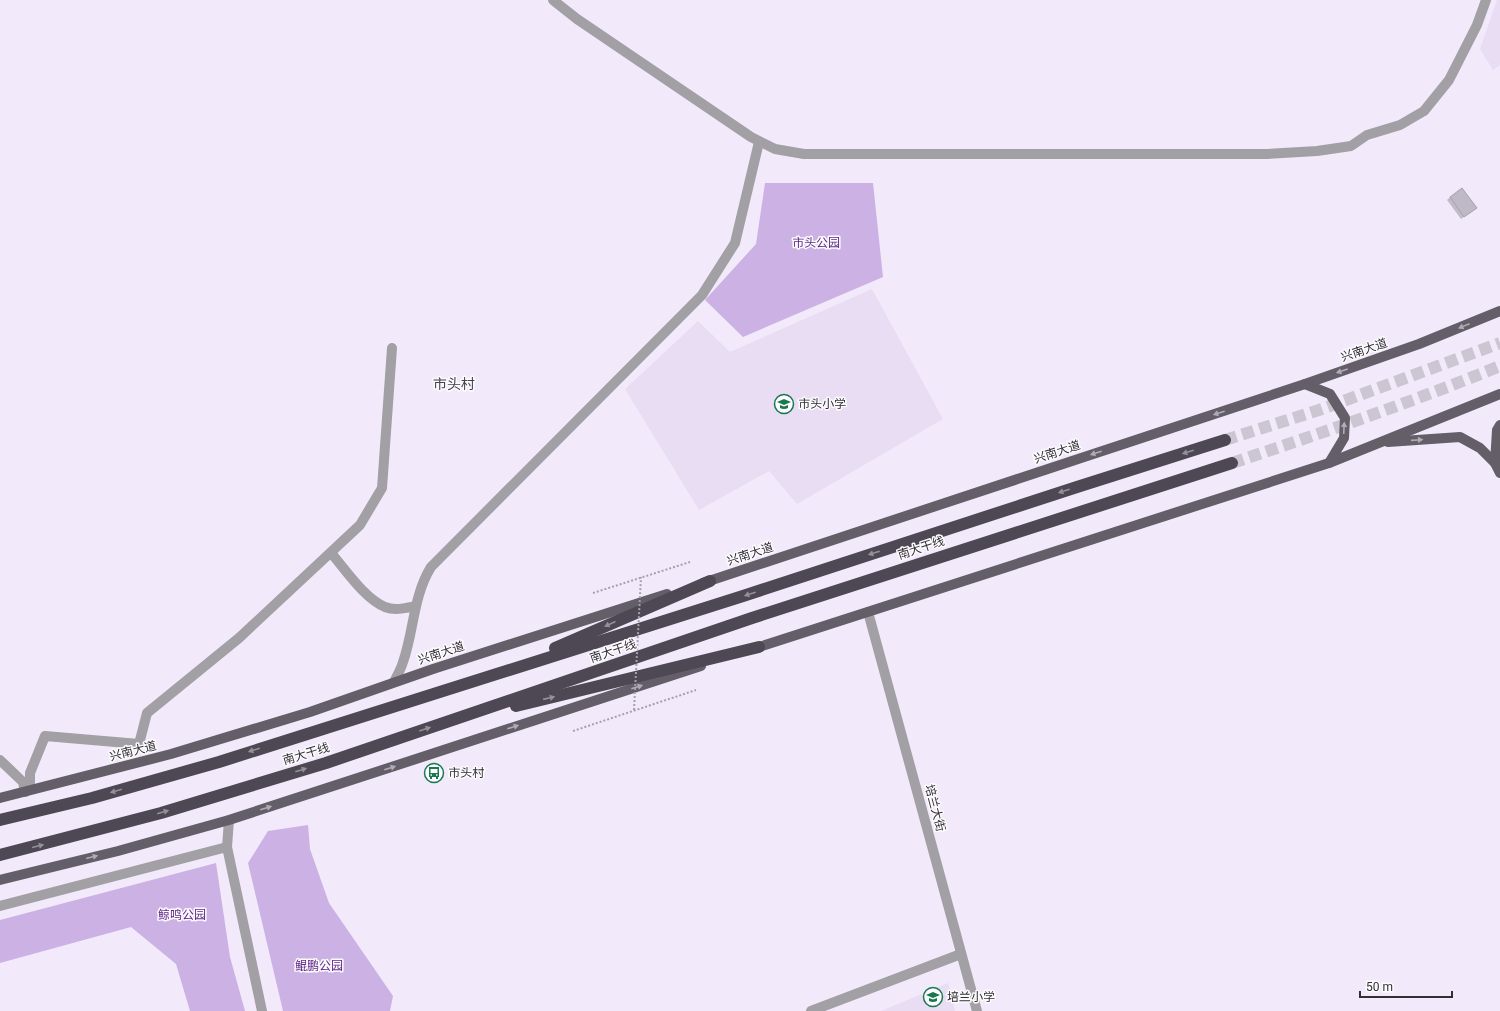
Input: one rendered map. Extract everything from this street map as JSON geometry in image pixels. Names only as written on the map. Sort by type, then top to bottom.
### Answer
[{"type":"highway","name":"南大干线","points":[[0,820],[92,798],[219,762],[743,596],[1225,440]]},
{"type":"highway","name":"南大干线","points":[[0,855],[169,810],[326,763],[759,616],[1232,463]]},
{"type":"highway","points":[[498,673],[710,581]]},
{"type":"highway","points":[[443,723],[759,648]]},
{"type":"main road","name":"兴南大道","points":[[0,798],[171,754],[310,712],[394,682],[710,581],[1305,384],[1419,344],[1500,311]]},
{"type":"main road","points":[[1305,384],[1330,394],[1345,418],[1344,438],[1329,462]]},
{"type":"main road","points":[[0,880],[118,851],[229,820],[1329,462],[1500,394]]},
{"type":"main road","points":[[1495,463],[1497,430],[1500,425]]},
{"type":"main road","points":[[1378,443],[1460,437],[1480,448],[1495,463],[1500,473]]},
{"type":"street","points":[[554,0],[577,19],[751,138],[776,149],[804,154],[1267,154],[1317,151],[1351,146],[1367,135],[1400,125],[1424,111],[1449,80],[1477,25],[1486,0]]},
{"type":"street","points":[[394,682],[403,663],[416,606],[424,579],[431,567],[702,295],[735,243],[759,142]]},
{"type":"street","points":[[25,792],[30,782],[30,773],[45,736],[138,744],[147,713],[239,638],[360,525],[382,488],[392,348]]},
{"type":"street","points":[[331,553],[367,595],[386,608],[404,609],[416,606]]},
{"type":"street","name":"培兰大街","points":[[868,612],[977,1011]]},
{"type":"street","points":[[0,760],[23,782],[25,792]]},
{"type":"street","points":[[229,820],[227,847],[262,1011]]},
{"type":"street","points":[[0,906],[227,847]]},
{"type":"street","points":[[811,1011],[961,954]]},
{"type":"path","points":[[594,593],[690,562]]},
{"type":"path","points":[[634,710],[641,577]]},
{"type":"path","points":[[573,731],[696,690]]},
{"type":"shaded area","points":[[1497,0],[1500,0],[1500,65],[1493,70],[1480,49]]},
{"type":"shaded area","name":"市头小学","points":[[872,289],[943,419],[797,504],[769,471],[699,510],[625,389],[698,321],[730,352]]},
{"type":"shaded area","name":"培兰小学","points":[[948,983],[955,1011],[881,1011]]},
{"type":"green space","name":"市头公园","points":[[765,183],[873,183],[883,277],[743,337],[705,300],[756,244]]},
{"type":"green space","name":"鲲鹏公园","points":[[308,825],[310,849],[329,903],[393,996],[390,1011],[283,1011],[248,863],[268,831]]},
{"type":"green space","name":"鲸鸣公园","points":[[216,863],[230,957],[245,1011],[190,1011],[176,964],[131,927],[0,963],[0,920]]},
{"type":"building","points":[[1462,188],[1477,208],[1464,217],[1450,197]]},
{"type":"tunnel","points":[[1225,440],[1319,410],[1500,343]]},
{"type":"tunnel","points":[[1232,463],[1367,417],[1500,366]]},
{"type":"place","name":"市头小学","points":[[784,404]]},
{"type":"place","name":"市头村","points":[[434,773]]},
{"type":"place","name":"培兰小学","points":[[933,997]]},
{"type":"district","name":"市头村","points":[[454,384]]}]
